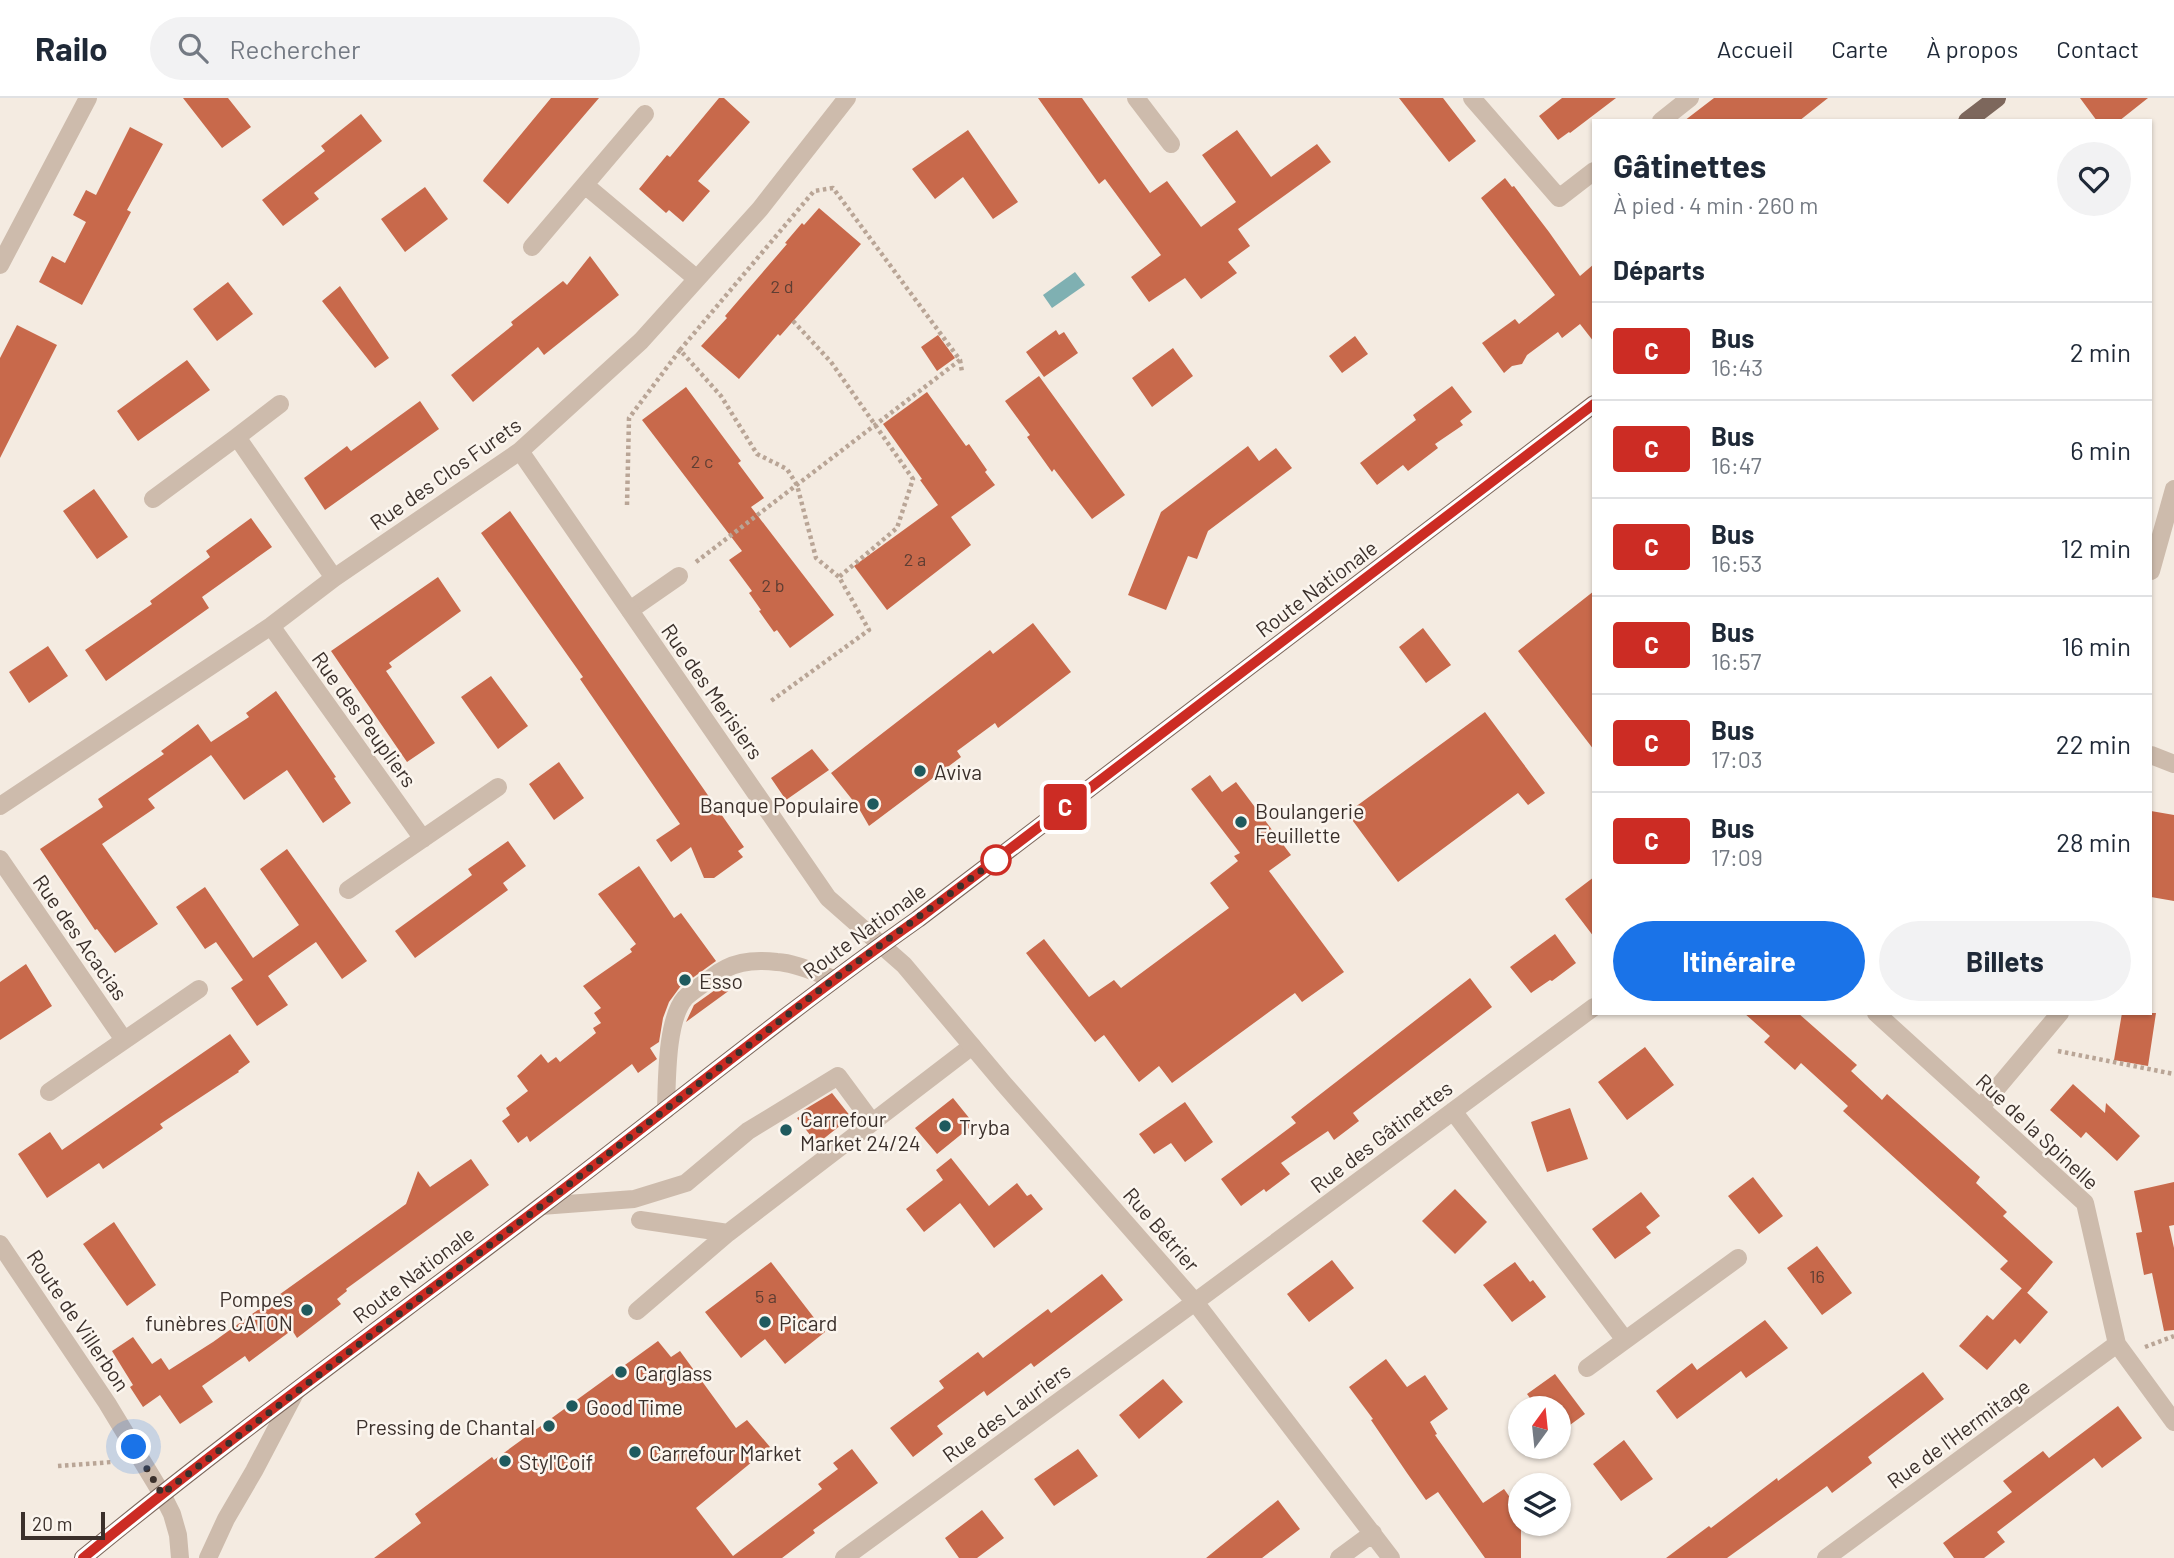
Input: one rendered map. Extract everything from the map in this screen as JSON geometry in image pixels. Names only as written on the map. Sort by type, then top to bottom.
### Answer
[{"type":"main road","points":[[1970,119],[1997,98]]},
{"type":"main road","name":"Route Nationale","points":[[83,1558],[162,1494],[834,979],[918,919],[1592,406]]},
{"type":"street","points":[[0,265],[88,98]]},
{"type":"street","name":"Rue des Clos Furets","points":[[0,806],[271,626],[334,578],[520,451],[642,341],[760,209],[847,98]]},
{"type":"street","points":[[1136,98],[1171,144]]},
{"type":"street","points":[[1472,98],[1559,198],[1592,173]]},
{"type":"street","points":[[1664,119],[1690,98]]},
{"type":"street","points":[[533,247],[645,114]]},
{"type":"street","points":[[585,185],[697,279]]},
{"type":"street","points":[[153,499],[281,404]]},
{"type":"street","points":[[237,437],[334,578]]},
{"type":"street","name":"Rue des Merisiers","points":[[520,451],[828,898],[881,945]]},
{"type":"street","points":[[2152,567],[2174,489]]},
{"type":"street","points":[[630,610],[679,576]]},
{"type":"street","name":"Rue des Peupliers","points":[[271,626],[423,839]]},
{"type":"street","points":[[2152,755],[2174,765]]},
{"type":"street","points":[[348,890],[498,787]]},
{"type":"street","name":"Rue des Acacias","points":[[0,859],[124,1040]]},
{"type":"street","name":"Rue Bétrier","points":[[881,945],[904,965],[1195,1302],[1391,1558]]},
{"type":"street","points":[[666,1110],[669,1050],[678,1008],[685,997],[732,964],[750,960],[780,962],[834,979]]},
{"type":"street","points":[[49,1092],[199,989]]},
{"type":"street","name":"Rue des Gâtinettes","points":[[1195,1302],[1592,1008]]},
{"type":"street","name":"Rue de la Spinelle","points":[[1878,1015],[2085,1203],[2117,1344],[2174,1422]]},
{"type":"street","points":[[1981,1107],[2058,1015]]},
{"type":"street","points":[[637,1311],[728,1233],[972,1045]]},
{"type":"street","points":[[541,1206],[634,1199],[686,1183],[748,1131],[838,1076],[872,1122]]},
{"type":"street","points":[[1453,1111],[1625,1340]]},
{"type":"street","points":[[640,1220],[728,1233]]},
{"type":"street","name":"Route de Villerbon","points":[[0,1244],[107,1403],[162,1494],[178,1535],[180,1558]]},
{"type":"street","points":[[1587,1368],[1738,1258]]},
{"type":"street","name":"Rue des Lauriers","points":[[844,1558],[1195,1302]]},
{"type":"street","name":"Rue de l'Hermitage","points":[[1825,1558],[2117,1344]]},
{"type":"street","points":[[208,1558],[226,1518],[296,1391]]},
{"type":"street","points":[[1339,1558],[1373,1533]]},
{"type":"path","points":[[627,505],[629,418],[680,350],[814,191],[833,188],[960,360],[962,372]]},
{"type":"path","points":[[793,321],[831,362],[913,480],[897,528],[839,577]]},
{"type":"path","points":[[680,350],[721,396],[757,454],[787,469],[797,485],[816,558],[839,577],[869,630],[771,701]]},
{"type":"path","points":[[679,576],[960,360]]},
{"type":"path","points":[[2033,1046],[2174,1074]]},
{"type":"path","points":[[58,1466],[112,1462]]},
{"type":"water","points":[[1075,272],[1085,285],[1052,308],[1043,295]]},
{"type":"building","points":[[183,98],[228,98],[251,127],[222,148]]},
{"type":"building","points":[[551,98],[599,98],[508,204],[483,181]]},
{"type":"building","points":[[719,98],[724,98],[750,122],[698,181],[710,191],[683,222],[669,210],[666,213],[639,189],[667,155],[670,157]]},
{"type":"building","points":[[1038,98],[1082,98],[1150,193],[1167,181],[1201,227],[1236,202],[1202,155],[1237,130],[1271,177],[1317,144],[1331,162],[1238,229],[1250,246],[1228,262],[1237,273],[1201,299],[1185,278],[1149,302],[1131,277],[1161,255],[1105,179],[1099,184]]},
{"type":"building","points":[[1399,98],[1443,98],[1476,141],[1449,162]]},
{"type":"building","points":[[1562,98],[1616,98],[1558,140],[1539,116]]},
{"type":"building","points":[[1714,98],[1828,98],[1802,119],[1687,119]]},
{"type":"building","points":[[2080,98],[2148,98],[2122,119],[2096,119]]},
{"type":"building","points":[[361,114],[382,141],[314,193],[319,199],[283,226],[262,200],[325,151],[321,146]]},
{"type":"building","points":[[130,127],[163,144],[127,210],[131,212],[82,305],[39,282],[52,256],[65,263],[86,222],[73,215],[86,190],[96,195]]},
{"type":"building","points":[[968,130],[1018,202],[993,219],[963,177],[935,199],[912,169]]},
{"type":"building","points":[[1505,178],[1514,186],[1580,276],[1592,266],[1592,339],[1580,324],[1562,338],[1558,332],[1527,355],[1522,364],[1512,366],[1504,373],[1482,343],[1515,319],[1519,324],[1555,295],[1481,198]]},
{"type":"building","points":[[425,187],[448,219],[405,252],[381,219]]},
{"type":"building","points":[[819,208],[861,244],[739,379],[701,346],[727,318],[725,316],[802,223],[804,225]]},
{"type":"building","points":[[590,256],[619,295],[544,355],[538,347],[473,402],[451,375],[563,281],[567,285]]},
{"type":"building","points":[[228,282],[253,314],[217,341],[193,309]]},
{"type":"building","points":[[340,286],[389,358],[375,368],[322,301]]},
{"type":"building","points":[[17,325],[57,345],[0,458],[0,358]]},
{"type":"building","points":[[1056,330],[1059,335],[1064,332],[1078,353],[1044,377],[1026,352]]},
{"type":"building","points":[[938,335],[955,358],[937,371],[921,347]]},
{"type":"building","points":[[1355,336],[1368,354],[1342,373],[1329,356]]},
{"type":"building","points":[[1173,348],[1193,376],[1152,407],[1132,378]]},
{"type":"building","points":[[187,360],[210,390],[138,441],[117,411]]},
{"type":"building","points":[[1039,376],[1125,495],[1092,519],[1054,469],[1052,472],[1005,401]]},
{"type":"building","points":[[1452,386],[1472,412],[1460,421],[1463,425],[1435,444],[1438,448],[1408,471],[1403,465],[1377,485],[1360,463],[1416,420],[1413,415]]},
{"type":"building","points":[[686,387],[741,461],[738,463],[764,498],[751,507],[834,615],[790,648],[759,611],[761,610],[749,593],[752,591],[729,560],[742,551],[642,420]]},
{"type":"building","points":[[927,392],[966,446],[969,444],[995,485],[951,517],[971,545],[887,610],[854,566],[938,505],[883,424]]},
{"type":"building","points":[[420,401],[439,429],[325,510],[304,478],[347,446],[351,451]]},
{"type":"building","points":[[1248,446],[1259,461],[1276,448],[1292,468],[1208,531],[1197,559],[1188,556],[1166,610],[1128,595],[1161,512]]},
{"type":"building","points":[[94,489],[128,537],[97,559],[63,511]]},
{"type":"building","points":[[510,511],[744,847],[738,851],[743,857],[714,878],[704,878],[691,847],[671,862],[656,840],[680,824],[580,679],[583,677],[481,533]]},
{"type":"building","points":[[251,518],[272,547],[202,597],[209,608],[106,681],[85,650],[152,604],[150,601],[210,557],[206,551]]},
{"type":"building","points":[[438,577],[461,611],[389,663],[392,667],[386,671],[435,743],[407,762],[331,651]]},
{"type":"building","points":[[1592,593],[1592,747],[1518,651]]},
{"type":"building","points":[[1033,623],[1071,672],[998,728],[995,723],[957,751],[961,757],[869,826],[858,807],[831,773],[990,650],[993,654]]},
{"type":"building","points":[[1423,628],[1451,665],[1426,683],[1399,647]]},
{"type":"building","points":[[48,646],[68,676],[29,703],[9,672]]},
{"type":"building","points":[[491,676],[528,726],[498,749],[461,697]]},
{"type":"building","points":[[276,691],[351,803],[323,823],[287,770],[244,800],[211,755],[148,799],[155,808],[102,844],[158,924],[115,953],[97,929],[95,930],[40,849],[103,807],[98,799],[164,754],[161,751],[198,724],[211,742],[249,717],[246,713]]},
{"type":"building","points":[[1485,712],[1545,793],[1528,805],[1518,793],[1398,882],[1347,813]]},
{"type":"building","points":[[812,749],[829,770],[786,800],[771,778]]},
{"type":"building","points":[[559,762],[584,798],[554,820],[529,784]]},
{"type":"building","points":[[1210,775],[1222,792],[1236,782],[1291,855],[1269,871],[1344,972],[1302,1002],[1295,993],[1172,1083],[1159,1066],[1139,1082],[1104,1035],[1095,1042],[1026,953],[1044,939],[1089,997],[1114,980],[1121,988],[1229,908],[1210,883],[1238,861],[1234,856],[1240,853],[1191,789]]},
{"type":"building","points":[[2152,811],[2174,815],[2174,901],[2152,897]]},
{"type":"building","points":[[508,841],[526,866],[503,883],[508,890],[415,958],[395,931],[472,875],[468,869]]},
{"type":"building","points":[[287,849],[367,961],[342,979],[316,942],[268,976],[288,1005],[257,1026],[231,988],[243,980],[216,942],[205,949],[176,907],[205,887],[253,958],[299,925],[260,869]]},
{"type":"building","points":[[639,866],[674,918],[681,913],[716,961],[680,987],[669,1002],[659,1042],[650,1048],[657,1059],[638,1073],[632,1064],[530,1142],[527,1136],[518,1143],[502,1121],[510,1115],[506,1108],[528,1091],[517,1076],[541,1054],[548,1063],[556,1057],[560,1062],[596,1033],[593,1028],[601,1023],[594,1013],[601,1008],[583,986],[632,952],[630,949],[636,944],[598,894]]},
{"type":"building","points":[[1592,879],[1592,934],[1565,899]]},
{"type":"building","points":[[1555,934],[1576,963],[1531,993],[1510,967]]},
{"type":"building","points":[[26,964],[52,1006],[0,1040],[0,982]]},
{"type":"building","points":[[1470,978],[1492,1007],[1353,1113],[1359,1121],[1334,1140],[1328,1131],[1281,1163],[1290,1174],[1241,1206],[1221,1179],[1296,1123],[1291,1117]]},
{"type":"building","points":[[729,980],[734,987],[686,1022],[694,1005]]},
{"type":"building","points":[[2156,1013],[2148,1066],[2114,1060],[2122,1015]]},
{"type":"building","points":[[1746,1015],[1800,1015],[1857,1065],[1851,1071],[1882,1100],[1887,1094],[1980,1177],[1976,1183],[2007,1212],[2003,1216],[2053,1262],[2027,1293],[2000,1269],[2008,1261],[1843,1111],[1848,1106],[1801,1063],[1795,1070],[1764,1042],[1770,1036]]},
{"type":"building","points":[[230,1034],[250,1062],[239,1072],[160,1124],[163,1128],[103,1169],[99,1163],[47,1198],[18,1154],[50,1132],[62,1150]]},
{"type":"building","points":[[1645,1047],[1674,1085],[1627,1120],[1598,1082]]},
{"type":"building","points":[[2073,1084],[2105,1113],[2106,1103],[2140,1136],[2117,1161],[2086,1132],[2081,1138],[2050,1110]]},
{"type":"building","points":[[832,1093],[851,1117],[817,1144],[797,1118],[804,1114],[802,1111]]},
{"type":"building","name":"Tryba","points":[[953,1098],[974,1124],[937,1154],[915,1128]]},
{"type":"building","points":[[1185,1102],[1213,1142],[1185,1162],[1171,1143],[1154,1154],[1139,1134]]},
{"type":"building","points":[[1570,1108],[1588,1159],[1547,1172],[1531,1122]]},
{"type":"building","points":[[951,1158],[989,1206],[1017,1183],[1027,1196],[1031,1194],[1043,1209],[994,1248],[960,1203],[924,1232],[906,1209],[943,1180],[936,1170]]},
{"type":"building","points":[[471,1159],[489,1185],[346,1289],[337,1299],[341,1304],[297,1338],[292,1330],[249,1362],[245,1356],[202,1386],[213,1402],[180,1424],[160,1395],[143,1407],[112,1351],[133,1337],[152,1364],[161,1358],[169,1370],[213,1342],[406,1204],[418,1171],[430,1187]]},
{"type":"building","points":[[1753,1177],[1783,1216],[1759,1234],[1728,1196]]},
{"type":"building","points":[[2174,1182],[2174,1225],[2169,1226],[2174,1248],[2174,1330],[2164,1331],[2152,1273],[2144,1275],[2136,1233],[2142,1232],[2134,1191]]},
{"type":"building","points":[[1455,1189],[1487,1222],[1455,1254],[1422,1221]]},
{"type":"building","points":[[1641,1192],[1660,1216],[1646,1227],[1651,1233],[1615,1259],[1592,1229]]},
{"type":"building","points":[[114,1222],[156,1285],[127,1306],[83,1244]]},
{"type":"building","points":[[1817,1246],[1852,1293],[1822,1315],[1787,1268]]},
{"type":"building","points":[[1332,1260],[1354,1288],[1309,1322],[1287,1294]]},
{"type":"building","name":"Picard","points":[[771,1262],[825,1332],[785,1364],[765,1339],[741,1358],[705,1312]]},
{"type":"building","points":[[1515,1262],[1546,1297],[1512,1322],[1483,1285]]},
{"type":"building","points":[[1102,1274],[1123,1300],[1034,1367],[1031,1363],[987,1396],[984,1391],[937,1426],[943,1434],[913,1457],[890,1428],[944,1388],[939,1381],[978,1352],[983,1358],[1048,1309],[1051,1313]]},
{"type":"building","points":[[2022,1288],[2048,1312],[2020,1344],[2015,1339],[1987,1370],[1959,1346],[1987,1315],[1993,1320]]},
{"type":"building","points":[[1765,1320],[1788,1348],[1746,1378],[1741,1371],[1677,1419],[1656,1391],[1692,1363],[1697,1370]]},
{"type":"building","name":"Carrefour Market","points":[[658,1341],[671,1357],[680,1351],[736,1428],[747,1420],[770,1447],[696,1508],[733,1556],[822,1489],[818,1484],[838,1469],[833,1463],[852,1449],[878,1483],[813,1530],[815,1533],[782,1558],[374,1558],[421,1523],[415,1514]]},
{"type":"building","points":[[1386,1359],[1407,1387],[1425,1375],[1448,1409],[1430,1422],[1437,1434],[1435,1435],[1483,1503],[1504,1489],[1508,1495],[1508,1536],[1521,1536],[1521,1558],[1485,1558],[1438,1492],[1426,1500],[1349,1387]]},
{"type":"building","points":[[1923,1372],[1944,1399],[1868,1457],[1872,1463],[1832,1493],[1827,1486],[1727,1558],[1666,1558],[1777,1478],[1778,1481]]},
{"type":"building","points":[[1555,1374],[1572,1396],[1528,1396],[1527,1394]]},
{"type":"building","points":[[1163,1379],[1183,1402],[1139,1439],[1119,1415]]},
{"type":"building","points":[[1572,1397],[1585,1414],[1572,1424]]},
{"type":"building","points":[[2118,1406],[2142,1438],[2102,1468],[2094,1458],[1997,1532],[2005,1542],[1984,1558],[1954,1558],[1943,1543],[2012,1492],[2003,1481],[2043,1451],[2049,1458]]},
{"type":"building","points":[[1624,1440],[1653,1479],[1621,1501],[1593,1464]]},
{"type":"building","points":[[1078,1449],[1098,1476],[1054,1506],[1034,1479]]},
{"type":"building","points":[[1278,1500],[1300,1529],[1262,1558],[1206,1558]]},
{"type":"building","points":[[982,1510],[1004,1538],[977,1558],[959,1558],[945,1538]]},
{"type":"bus line","name":"C","points":[[83,1558],[130,1519],[834,979],[918,919],[1592,406]]},
{"type":"place","name":"Aviva","points":[[920,771]]},
{"type":"place","name":"Banque Populaire","points":[[873,804]]},
{"type":"place","name":"Boulangerie Feuillette","points":[[1241,822]]},
{"type":"place","name":"Esso","points":[[685,980]]},
{"type":"place","name":"Tryba","points":[[945,1126]]},
{"type":"place","name":"Carrefour Market 24/24","points":[[786,1130]]},
{"type":"place","name":"Pompes funèbres CATON","points":[[307,1310]]},
{"type":"place","name":"Picard","points":[[765,1322]]},
{"type":"place","name":"Carglass","points":[[621,1372]]},
{"type":"place","name":"Good Time","points":[[572,1406]]},
{"type":"place","name":"Pressing de Chantal","points":[[549,1426]]},
{"type":"place","name":"Carrefour Market","points":[[635,1452]]},
{"type":"place","name":"Styl'Coif","points":[[505,1461]]},
{"type":"route","points":[[134,1447],[162,1494],[834,979],[996,860]]}]
